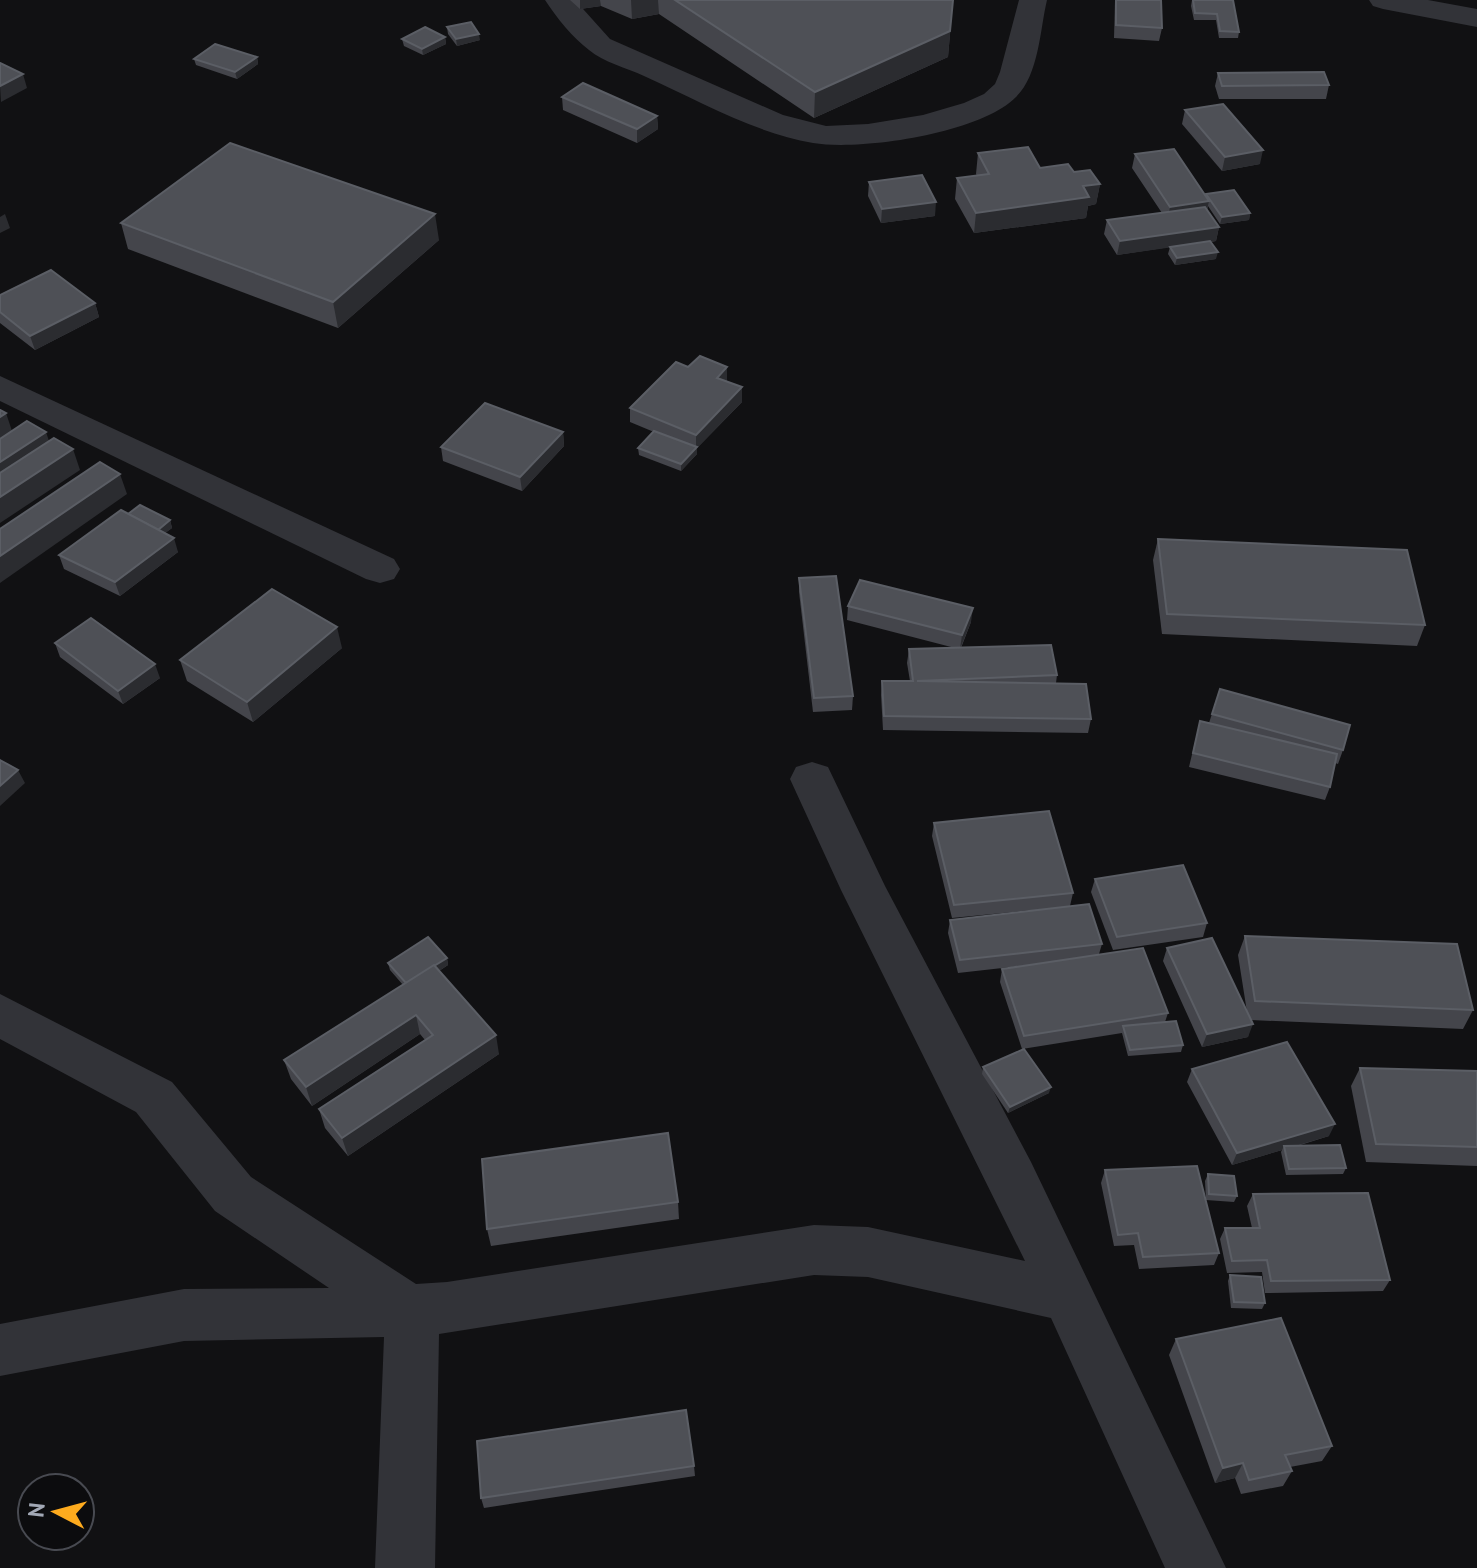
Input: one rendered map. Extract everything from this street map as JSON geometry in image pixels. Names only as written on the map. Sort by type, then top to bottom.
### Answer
[{"type":"street","points":[[559,0],[600,45],[772,122],[799,131],[826,135],[893,130],[960,116],[995,102],[1010,87],[1033,0]]},
{"type":"street","points":[[1383,0],[1477,18]]},
{"type":"street","points":[[0,387],[380,569]]},
{"type":"street","points":[[812,779],[864,890],[1013,1178],[1196,1568]]},
{"type":"street","points":[[0,1015],[154,1097],[233,1194],[412,1312]]},
{"type":"street","points":[[0,1350],[184,1315],[412,1312],[814,1250],[868,1252],[1068,1296]]},
{"type":"street","points":[[405,1568],[412,1312]]},
{"type":"building","points":[[675,0],[953,0],[950,31],[815,92]]},
{"type":"building","points":[[1116,0],[1161,0],[1162,28],[1116,25]]},
{"type":"building","points":[[1193,0],[1233,0],[1239,32],[1220,31],[1217,14],[1195,13]]},
{"type":"building","points":[[471,22],[479,34],[456,39],[447,27]]},
{"type":"building","points":[[425,27],[445,37],[422,49],[402,39]]},
{"type":"building","points":[[215,44],[257,57],[235,72],[194,59]]},
{"type":"building","points":[[0,63],[23,74],[0,86]]},
{"type":"building","points":[[1324,72],[1329,85],[1222,86],[1218,73]]},
{"type":"building","points":[[583,83],[657,116],[637,129],[562,97]]},
{"type":"building","points":[[1223,104],[1263,150],[1225,157],[1185,110]]},
{"type":"building","points":[[230,143],[435,214],[333,302],[121,223]]},
{"type":"building","points":[[1028,147],[1040,168],[1068,164],[1074,172],[1090,170],[1100,184],[1083,186],[1089,197],[976,213],[957,178],[989,174],[978,153]]},
{"type":"building","points":[[1174,149],[1209,201],[1170,207],[1135,154]]},
{"type":"building","points":[[922,175],[936,202],[882,209],[869,182]]},
{"type":"building","points":[[1234,190],[1250,213],[1222,217],[1206,194]]},
{"type":"building","points":[[1205,207],[1219,227],[1120,241],[1107,220]]},
{"type":"building","points":[[1210,241],[1218,252],[1177,258],[1170,247]]},
{"type":"building","points":[[51,270],[95,303],[30,336],[0,312],[0,295]]},
{"type":"building","points":[[700,356],[727,367],[717,378],[742,387],[696,435],[630,408],[676,362],[688,367]]},
{"type":"building","points":[[485,403],[563,432],[520,477],[441,447]]},
{"type":"building","points":[[27,421],[46,432],[0,462],[0,439]]},
{"type":"building","points":[[654,431],[697,447],[681,464],[638,448]]},
{"type":"building","points":[[54,438],[73,449],[0,497],[0,473]]},
{"type":"building","points":[[100,462],[120,474],[0,556],[0,529]]},
{"type":"building","points":[[140,505],[170,520],[158,530],[128,514]]},
{"type":"building","points":[[121,510],[174,538],[115,582],[59,555]]},
{"type":"building","points":[[1158,539],[1407,550],[1425,625],[1167,614]]},
{"type":"building","points":[[836,576],[853,696],[814,698],[799,578]]},
{"type":"building","points":[[860,580],[973,608],[962,635],[848,606]]},
{"type":"building","points":[[272,589],[337,627],[247,702],[180,660]]},
{"type":"building","points":[[91,618],[155,664],[118,691],[55,643]]},
{"type":"building","points":[[1051,645],[1057,675],[917,681],[1086,684],[1091,719],[884,716],[882,681],[913,681],[909,649]]},
{"type":"building","points":[[1220,689],[1350,725],[1343,750],[1212,714]]},
{"type":"building","points":[[1200,721],[1337,754],[1330,787],[1193,753]]},
{"type":"building","points":[[0,760],[18,770],[0,786]]},
{"type":"building","points":[[1049,811],[1073,893],[954,905],[934,823]]},
{"type":"building","points":[[1183,865],[1207,923],[1117,937],[1095,879]]},
{"type":"building","points":[[1089,904],[1102,944],[960,960],[950,920]]},
{"type":"building","points":[[1245,936],[1457,944],[1473,1010],[1255,1001]]},
{"type":"building","points":[[428,937],[447,958],[406,983],[388,963]]},
{"type":"building","points":[[1212,938],[1253,1024],[1207,1034],[1167,948]]},
{"type":"building","points":[[1143,948],[1168,1013],[1024,1036],[1002,969]]},
{"type":"building","points":[[434,965],[496,1035],[342,1138],[319,1109],[433,1035],[416,1015],[306,1087],[284,1060]]},
{"type":"building","points":[[1176,1021],[1183,1045],[1130,1050],[1123,1026]]},
{"type":"building","points":[[1287,1042],[1335,1124],[1237,1153],[1192,1069]]},
{"type":"building","points":[[1024,1049],[1051,1087],[1010,1107],[983,1067]]},
{"type":"building","points":[[1360,1068],[1477,1071],[1477,1147],[1376,1144]]},
{"type":"building","points":[[668,1133],[678,1202],[487,1229],[482,1159]]},
{"type":"building","points":[[1340,1145],[1346,1168],[1289,1169],[1284,1146]]},
{"type":"building","points":[[1197,1166],[1219,1253],[1143,1257],[1138,1233],[1118,1235],[1105,1170]]},
{"type":"building","points":[[1208,1174],[1234,1176],[1237,1196],[1209,1194]]},
{"type":"building","points":[[1368,1193],[1390,1280],[1271,1281],[1267,1260],[1232,1261],[1225,1228],[1260,1228],[1253,1194]]},
{"type":"building","points":[[1230,1275],[1261,1277],[1265,1303],[1234,1302]]},
{"type":"building","points":[[1281,1318],[1332,1446],[1285,1455],[1292,1471],[1249,1480],[1243,1463],[1223,1468],[1176,1339]]},
{"type":"building","points":[[686,1410],[694,1466],[481,1498],[477,1441]]}]
